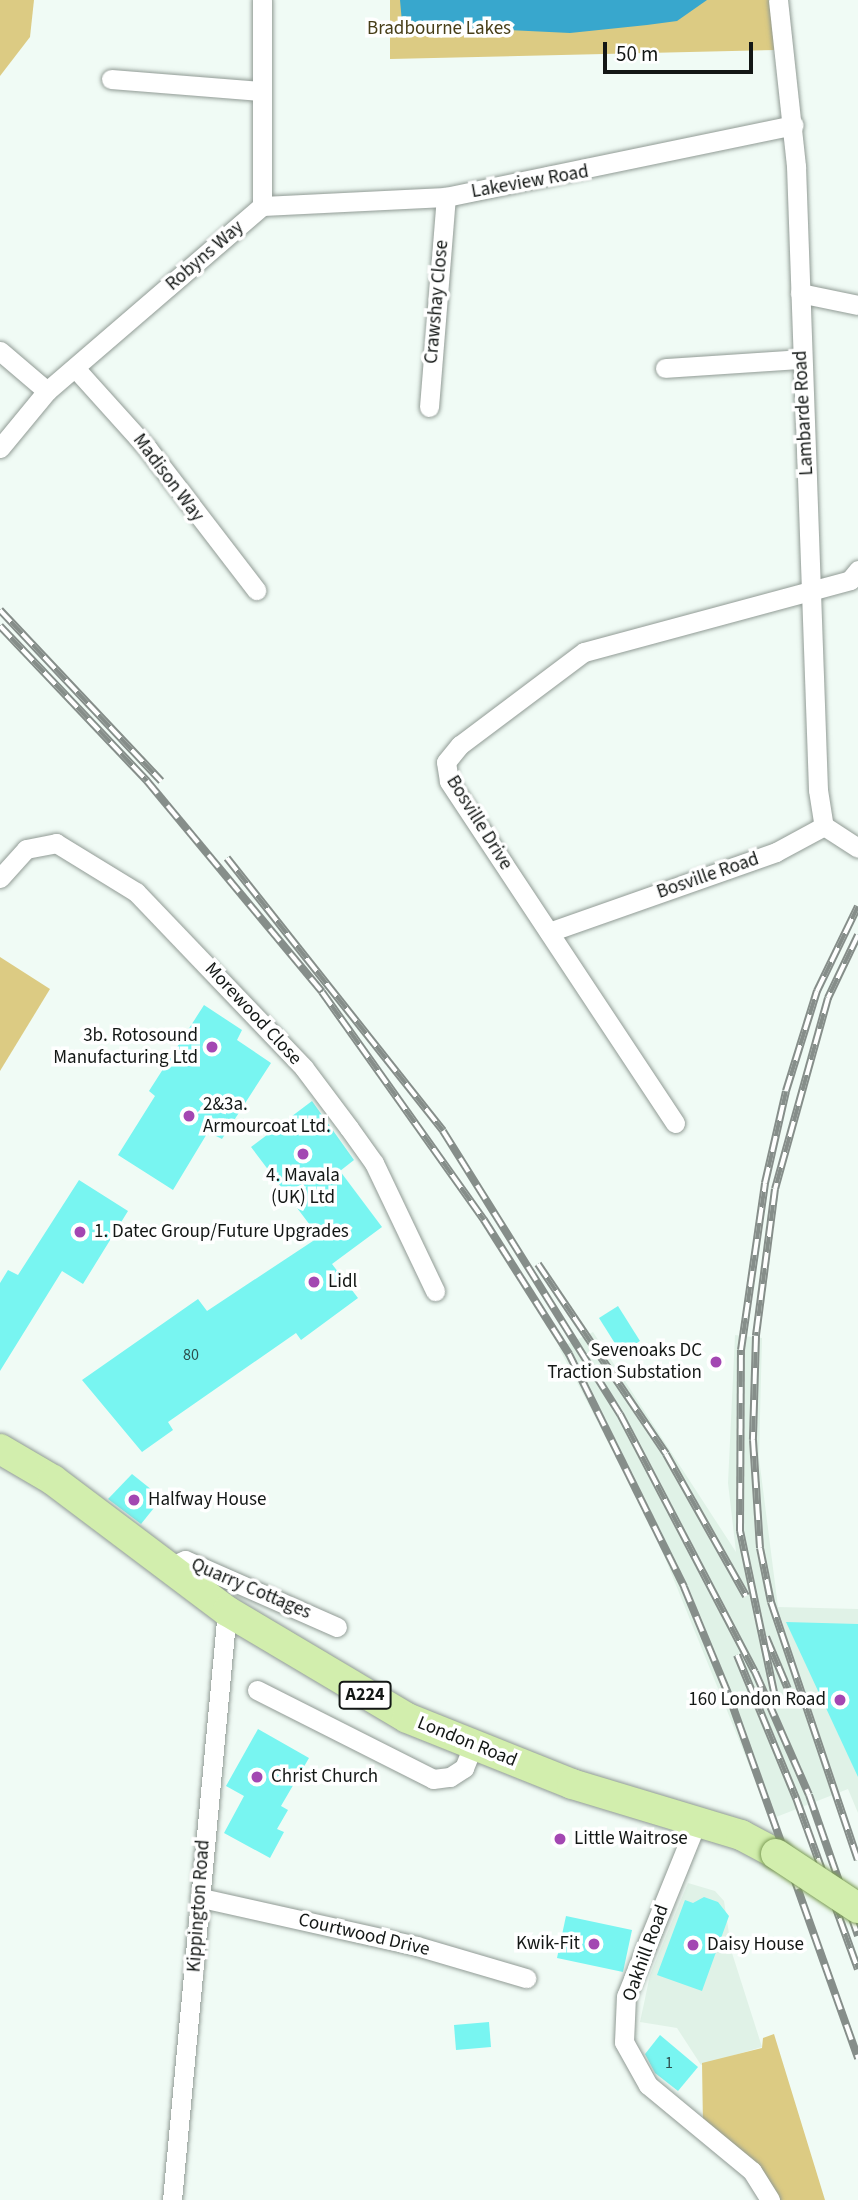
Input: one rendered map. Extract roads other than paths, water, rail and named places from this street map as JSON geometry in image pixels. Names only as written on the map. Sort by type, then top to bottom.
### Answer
[{"type":"main road","name":"London Road","points":[[0,1449],[53,1480],[165,1569],[228,1611],[396,1712],[473,1746],[572,1784],[698,1819],[776,1854],[858,1908]]},
{"type":"street","name":"Robyns Way","points":[[0,449],[47,391],[76,369],[262,206],[262,0]]},
{"type":"street","name":"Lambarde Road","points":[[778,0],[794,125],[813,589],[818,790],[824,826]]},
{"type":"street","points":[[111,79],[261,92]]},
{"type":"street","name":"Lakeview Road","points":[[262,206],[446,197],[794,125]]},
{"type":"street","name":"Crawshay Close","points":[[429,407],[446,197]]},
{"type":"street","points":[[800,293],[858,305]]},
{"type":"street","points":[[0,351],[47,391]]},
{"type":"street","points":[[665,368],[802,359]]},
{"type":"street","name":"Madison Way","points":[[76,369],[148,449],[256,590]]},
{"type":"street","points":[[813,589],[850,580],[858,570]]},
{"type":"street","name":"Bosville Drive","points":[[675,1123],[449,781],[450,755],[584,652],[813,589]]},
{"type":"street","points":[[824,826],[858,848]]},
{"type":"street","name":"Bosville Road","points":[[549,932],[776,852],[824,826]]},
{"type":"street","name":"Morewood Close","points":[[0,878],[26,849],[55,843],[136,892],[304,1068],[349,1128],[374,1163],[435,1291]]},
{"type":"street","name":"Quarry Cottages","points":[[165,1569],[185,1560],[337,1626]]},
{"type":"street","name":"Kippington Road","points":[[172,2200],[228,1611]]},
{"type":"street","points":[[257,1690],[433,1779],[450,1777],[464,1768],[473,1746]]},
{"type":"street","name":"Oakhill Road","points":[[698,1819],[626,1996],[624,2042],[648,2085],[742,2162],[770,2200]]},
{"type":"street","name":"Courtwood Drive","points":[[202,1898],[417,1946],[526,1978]]},
{"type":"water","points":[[400,0],[707,0],[677,21],[647,25],[570,33],[441,27],[403,34]]},
{"type":"railway","points":[[0,610],[161,781]]},
{"type":"railway","points":[[0,626],[147,781],[322,992],[484,1220],[569,1354],[684,1587],[728,1693],[858,2059]]},
{"type":"railway","points":[[227,858],[443,1131],[620,1414],[755,1672],[809,1795],[858,1936]]},
{"type":"railway","points":[[774,1692],[740,1531],[741,1350],[765,1183],[786,1091],[817,991],[858,906]]},
{"type":"railway","points":[[858,935],[828,998],[775,1189],[756,1336],[753,1440],[760,1548],[771,1602],[858,1860]]},
{"type":"railway","points":[[538,1264],[666,1454],[746,1596]]},
{"type":"railway","points":[[766,1637],[788,1689]]},
{"type":"railway","points":[[737,1655],[796,1798],[858,1969]]},
{"type":"place","name":"3b. Rotosound Manufacturing Ltd","points":[[212,1047]]},
{"type":"place","name":"2&3a. Armourcoat Ltd.","points":[[189,1116]]},
{"type":"place","name":"4. Mavala (UK) Ltd","points":[[303,1154]]},
{"type":"place","name":"1. Datec Group/Future Upgrades","points":[[80,1232]]},
{"type":"place","name":"Lidl","points":[[314,1282]]},
{"type":"place","name":"Sevenoaks DC Traction Substation","points":[[716,1362]]},
{"type":"place","name":"Halfway House","points":[[134,1500]]},
{"type":"place","name":"160 London Road","points":[[840,1700]]},
{"type":"place","name":"Christ Church","points":[[257,1777]]},
{"type":"place","name":"Little Waitrose","points":[[560,1839]]},
{"type":"place","name":"Kwik-Fit","points":[[594,1944]]},
{"type":"place","name":"Daisy House","points":[[693,1945]]},
{"type":"park label","name":"Bradbourne Lakes","points":[[439,29]]}]
